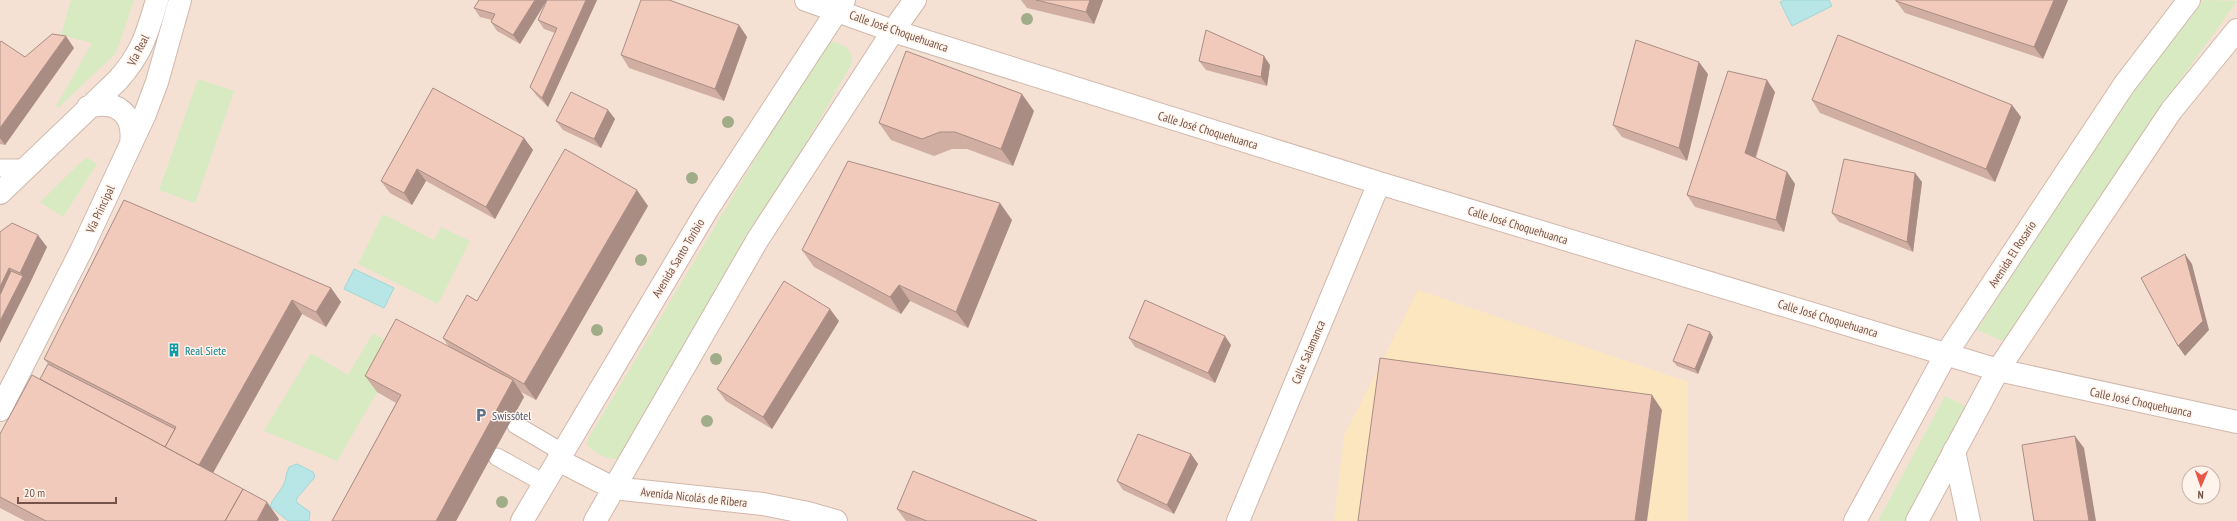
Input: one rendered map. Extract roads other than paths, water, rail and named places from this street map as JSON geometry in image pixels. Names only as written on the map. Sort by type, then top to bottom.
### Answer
[{"type":"street","name":"Vía Real","points":[[0,193],[134,63],[143,44],[157,0]]},
{"type":"street","name":"Vía Principal","points":[[0,410],[80,251],[131,144],[157,82],[180,0]]},
{"type":"street","name":"Calle José Choquehuanca","points":[[806,0],[841,5],[893,31],[1379,183],[1998,370],[2237,422]]},
{"type":"street","points":[[595,521],[758,238],[893,31],[915,0]]},
{"type":"street","name":"Avenida El Rosario","points":[[1855,521],[1946,354],[2124,85],[2189,0]]},
{"type":"street","name":"Avenida Santo Toribio","points":[[522,521],[707,210],[841,5]]},
{"type":"street","points":[[1917,521],[1998,370],[2171,111],[2237,30]]},
{"type":"street","points":[[88,108],[108,105],[122,110],[128,118],[132,128],[131,144]]},
{"type":"street","name":"Calle Salamanca","points":[[1238,521],[1379,183]]},
{"type":"street","points":[[1954,452],[1969,521]]},
{"type":"street","name":"Avenida Nicolás de Ribera","points":[[560,456],[613,488],[763,504],[808,513],[836,521]]},
{"type":"lane","points":[[0,168],[27,168]]},
{"type":"lane","points":[[516,425],[560,456]]},
{"type":"lane","points":[[497,457],[544,483]]},
{"type":"water","points":[[1785,0],[1829,0],[1832,6],[1792,26],[1780,2]]},
{"type":"water","points":[[354,269],[394,288],[384,308],[344,289]]},
{"type":"water","points":[[297,464],[313,472],[315,477],[297,498],[296,502],[310,512],[309,521],[288,521],[270,506],[284,484],[289,467]]},
{"type":"place","name":"Real Siete","points":[[174,350]]},
{"type":"place","name":"Swissôtel","points":[[481,415]]}]
